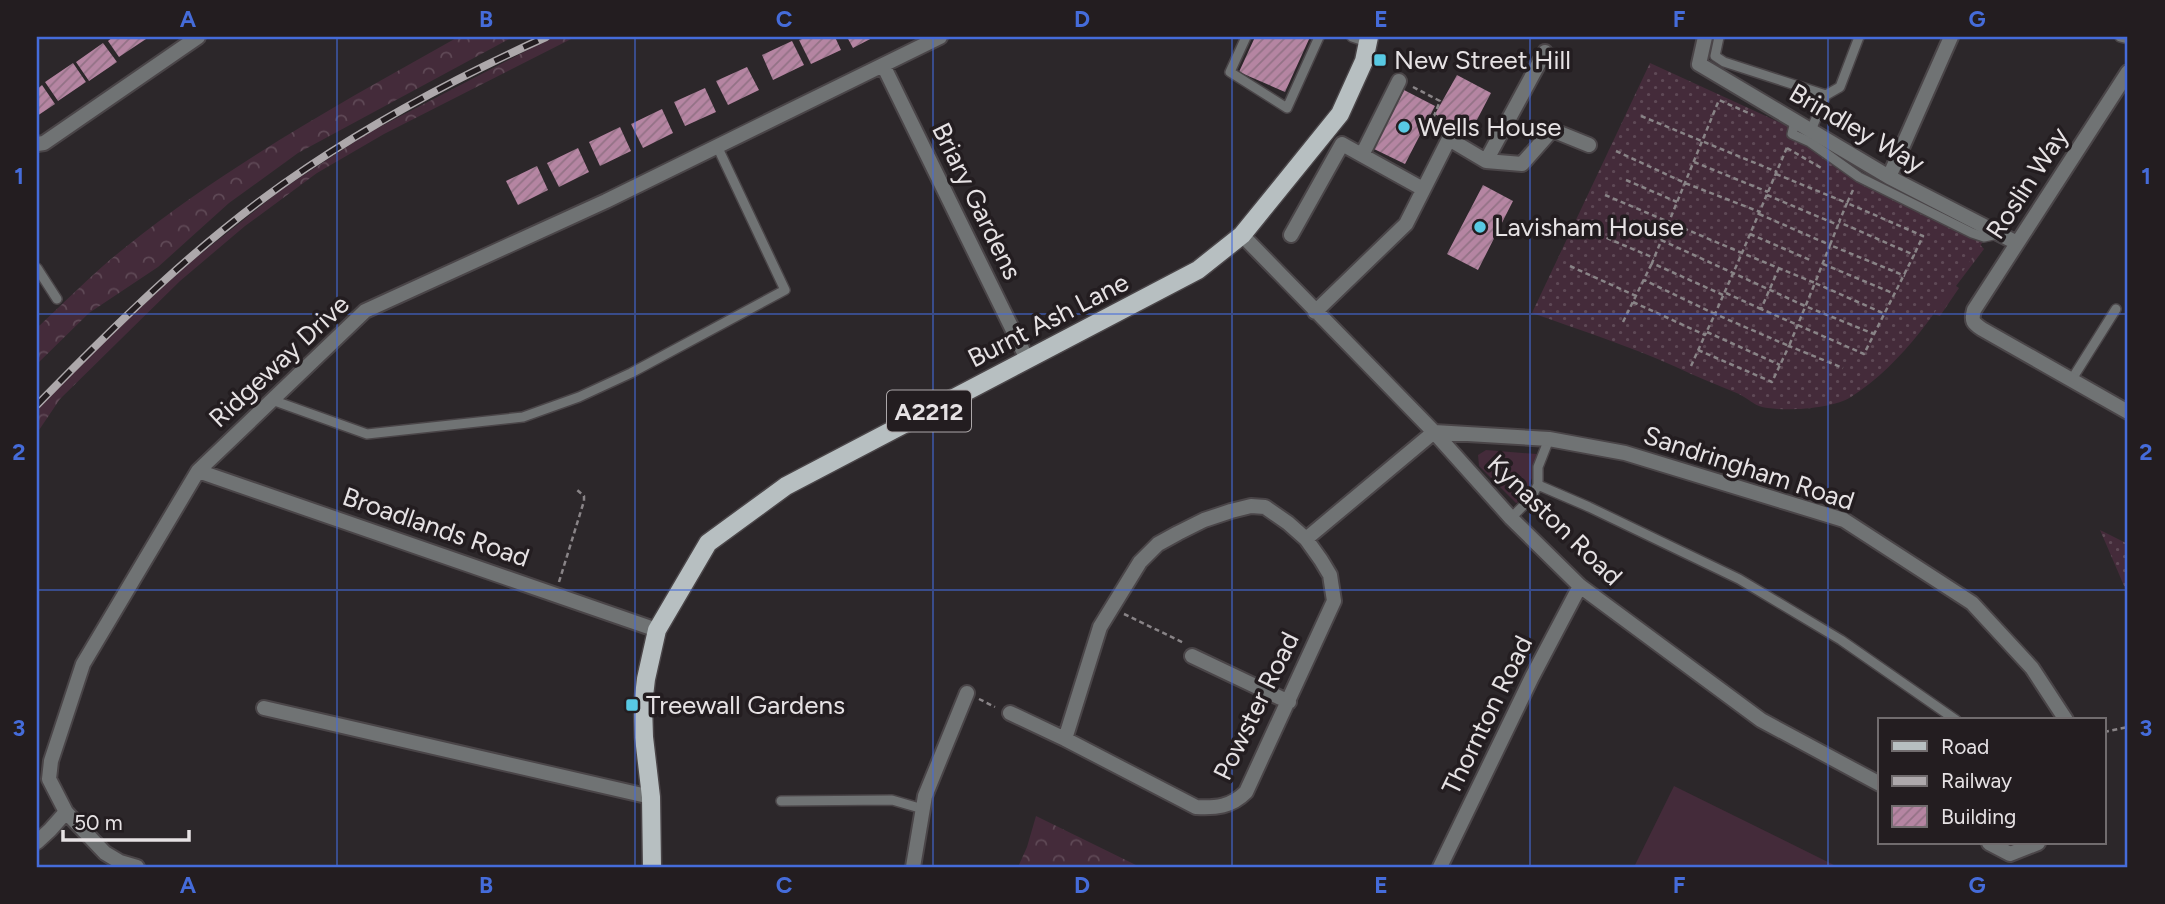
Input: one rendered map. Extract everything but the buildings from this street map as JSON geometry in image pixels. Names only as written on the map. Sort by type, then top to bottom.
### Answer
[{"type":"main road","name":"Burnt Ash Lane","points":[[652,867],[651,797],[644,737],[643,705],[646,679],[657,630],[708,542],[786,486],[1198,270],[1242,236],[1340,114],[1364,61],[1363,39]]},
{"type":"street","points":[[37,144],[44,143],[198,37]]},
{"type":"street","name":"Ridgeway Drive","points":[[137,867],[120,862],[105,853],[66,812],[50,779],[51,761],[83,664],[198,471],[365,311],[606,201],[940,37]]},
{"type":"street","name":"Brindley Way","points":[[1705,37],[1699,64],[1793,127],[1811,130],[1889,177],[2017,243]]},
{"type":"street","points":[[1889,177],[1951,37]]},
{"type":"street","points":[[1486,161],[1545,52]]},
{"type":"street","name":"Briary Gardens","points":[[883,65],[1027,359]]},
{"type":"street","name":"Roslin Way","points":[[2072,379],[1974,323],[1973,310],[2128,72]]},
{"type":"street","points":[[1362,155],[1399,81]]},
{"type":"street","points":[[1315,312],[1406,224],[1451,134],[1486,161],[1522,163],[1552,130],[1589,145]]},
{"type":"street","points":[[1291,236],[1342,144],[1423,189]]},
{"type":"street","name":"Kynaston Road","points":[[1242,236],[1434,432],[1511,518],[1580,586],[1761,720],[1878,783]]},
{"type":"street","points":[[2072,379],[2128,412]]},
{"type":"street","points":[[1306,539],[1434,432]]},
{"type":"street","name":"Sandringham Road","points":[[1434,432],[1549,439],[1625,453],[1843,520],[1972,603],[2032,668],[2065,718]]},
{"type":"street","name":"Broadlands Road","points":[[198,471],[657,630]]},
{"type":"street","name":"Powster Road","points":[[1010,713],[1196,807],[1215,808],[1237,801],[1246,792],[1334,601],[1330,575],[1306,539],[1289,523],[1265,507],[1251,506],[1204,520],[1158,544],[1140,562],[1100,627],[1065,739]]},
{"type":"street","name":"Thornton Road","points":[[1440,867],[1532,677],[1580,586]]},
{"type":"street","points":[[1192,656],[1289,702]]},
{"type":"street","points":[[913,867],[925,796],[967,693]]},
{"type":"street","points":[[264,709],[651,797]]},
{"type":"street","points":[[37,842],[66,812]]},
{"type":"street","points":[[1991,844],[2010,854],[2035,844]]},
{"type":"lane","points":[[1246,37],[1230,72],[1287,108],[1319,37]]},
{"type":"lane","points":[[1719,37],[1715,56],[1724,62],[1826,94]]},
{"type":"lane","points":[[1811,130],[1826,94],[1840,87],[1859,37]]},
{"type":"lane","points":[[2120,37],[2128,39]]},
{"type":"lane","points":[[1793,127],[1859,177],[1972,233],[1984,237],[2001,233]]},
{"type":"lane","points":[[272,400],[367,434],[523,417],[579,397],[620,378],[785,290],[718,146]]},
{"type":"lane","points":[[37,268],[57,299]]},
{"type":"lane","points":[[2072,379],[2116,309]]},
{"type":"lane","points":[[1511,518],[1530,499],[1538,485],[1538,467],[1549,439]]},
{"type":"lane","points":[[1538,485],[1739,579],[1841,640],[1953,718]]},
{"type":"lane","points":[[782,801],[892,800],[923,809]]},
{"type":"path","points":[[1399,81],[1440,101],[1432,121],[1451,134]]},
{"type":"path","points":[[1623,322],[1652,263],[1719,100],[1756,117]]},
{"type":"path","points":[[1641,116],[1923,236],[1864,354],[1652,263]]},
{"type":"path","points":[[1691,366],[1768,193],[1793,127]]},
{"type":"path","points":[[1616,151],[1905,276]]},
{"type":"path","points":[[1694,162],[1914,255]]},
{"type":"path","points":[[1698,350],[1772,382],[1859,177]]},
{"type":"path","points":[[1626,180],[1677,202]]},
{"type":"path","points":[[1605,195],[1885,314]]},
{"type":"path","points":[[1583,228],[1654,258]]},
{"type":"path","points":[[1750,234],[1810,260]]},
{"type":"path","points":[[1661,240],[1805,306],[1874,334]]},
{"type":"path","points":[[1822,264],[1895,294]]},
{"type":"path","points":[[1570,266],[1636,296]]},
{"type":"path","points":[[1761,309],[1779,268]]},
{"type":"path","points":[[1644,280],[1715,314],[1843,368]]},
{"type":"path","points":[[1633,302],[1780,365]]},
{"type":"path","points":[[555,595],[584,501],[584,496],[577,490]]},
{"type":"path","points":[[1111,608],[1190,646],[1192,656]]},
{"type":"path","points":[[967,693],[1010,713]]},
{"type":"path","points":[[2106,732],[2128,726]]},
{"type":"green space","points":[[458,37],[513,37],[298,153],[229,203],[158,267],[89,313],[37,364],[37,328],[127,246],[246,161]]},
{"type":"green space","points":[[553,37],[575,37],[384,134],[317,173],[245,226],[180,281],[60,399],[37,433],[37,408],[122,324],[188,264],[281,190],[368,133]]},
{"type":"green space","points":[[1650,63],[1805,134],[1854,168],[1983,233],[1984,240],[1941,305],[1909,346],[1872,382],[1851,397],[1808,408],[1762,407],[1739,394],[1658,359],[1532,313]]},
{"type":"green space","points":[[1977,241],[1984,249],[1956,286],[1959,288],[1940,316],[1929,313]]},
{"type":"green space","points":[[1486,450],[1537,454],[1532,479],[1520,502],[1516,503],[1479,466],[1478,455]]},
{"type":"green space","points":[[2100,530],[2128,544],[2128,595]]},
{"type":"green space","points":[[1674,786],[1838,867],[1634,867]]},
{"type":"green space","points":[[1036,816],[1140,867],[1018,867]]},
{"type":"railway","points":[[37,405],[166,279],[271,193],[336,149],[395,114],[454,81],[546,37]]},
{"type":"place","name":"New Street Hill","points":[[1380,60]]},
{"type":"place","name":"Wells House","points":[[1404,127]]},
{"type":"place","name":"Lavisham House","points":[[1480,227]]},
{"type":"place","name":"Treewall Gardens","points":[[632,705]]}]
